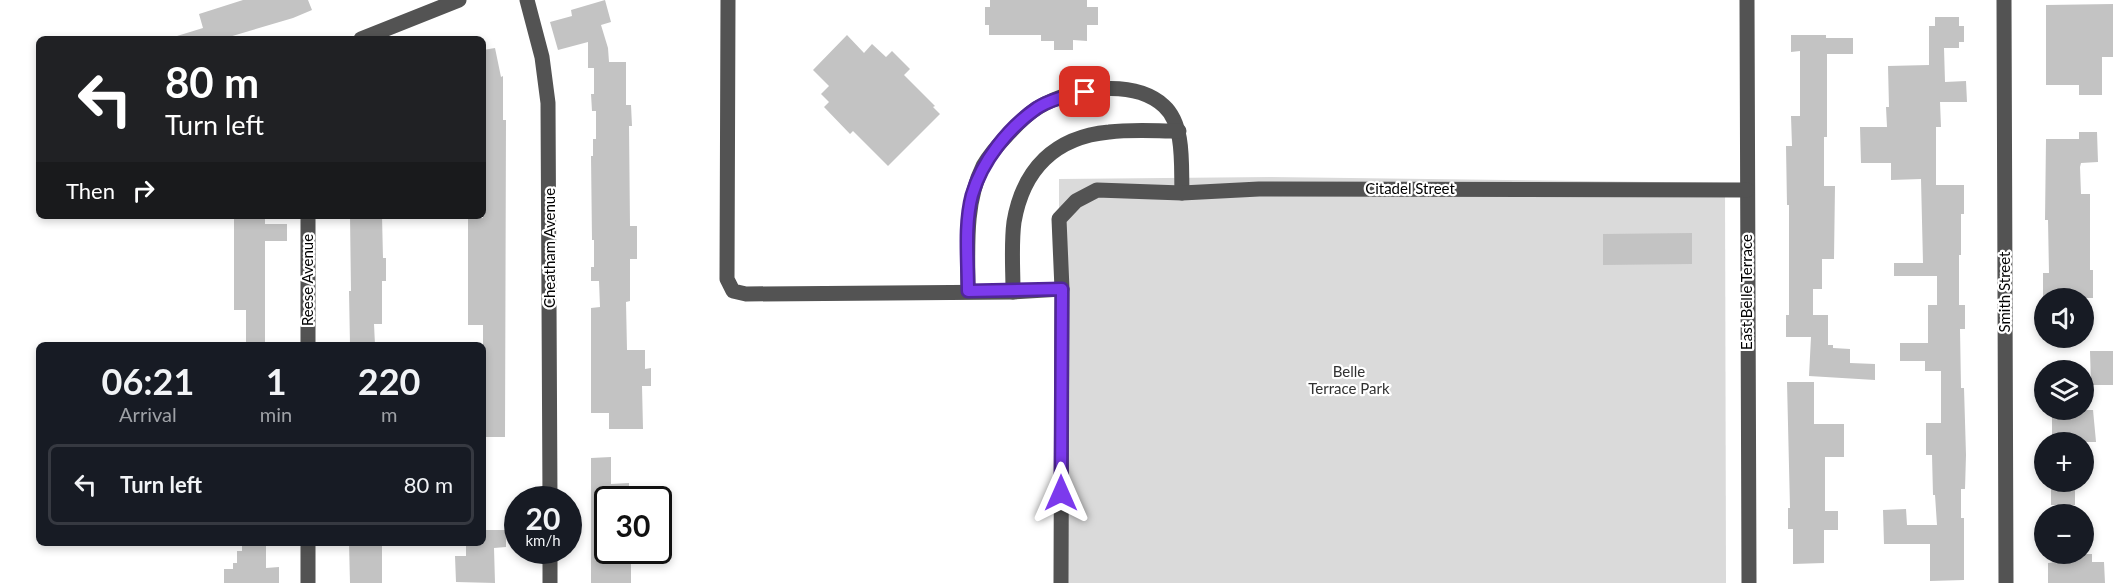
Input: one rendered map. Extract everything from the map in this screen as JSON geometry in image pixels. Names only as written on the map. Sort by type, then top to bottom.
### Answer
[{"type":"street","points":[[369,36],[459,0]]},
{"type":"street","name":"Cheatham Avenue","points":[[527,0],[542,57],[548,103],[550,486]]},
{"type":"street","points":[[728,0],[727,279],[733,291],[746,294],[1013,292],[1062,289],[1061,583]]},
{"type":"street","name":"East Belle Terrace","points":[[1747,0],[1749,583]]},
{"type":"street","name":"Smith Street","points":[[2004,0],[2006,583]]},
{"type":"street","points":[[968,291],[972,196],[984,165],[1007,135],[1038,107],[1067,95],[1103,88],[1136,90],[1164,106],[1179,131],[1182,193]]},
{"type":"street","points":[[1013,292],[1014,223],[1025,185],[1047,155],[1078,138],[1109,132],[1179,131]]},
{"type":"street","name":"Citadel Street","points":[[1062,289],[1059,219],[1076,201],[1097,190],[1122,189],[1182,193],[1259,189],[1747,190]]},
{"type":"street","name":"Reese Avenue","points":[[308,219],[308,342]]},
{"type":"street","points":[[308,546],[308,583]]},
{"type":"street","points":[[550,564],[550,583]]},
{"type":"green space","name":"Belle Terrace Park","points":[[1271,177],[1725,183],[1726,583],[1059,583],[1059,179]]},
{"type":"building","points":[[243,0],[308,0],[312,10],[232,36],[177,36],[203,28],[199,14]]},
{"type":"building","points":[[605,0],[611,22],[601,25],[608,48],[609,62],[626,62],[626,105],[631,105],[632,126],[629,126],[630,226],[637,226],[637,259],[630,259],[630,301],[626,302],[627,350],[645,350],[645,369],[651,368],[651,386],[642,386],[643,429],[609,429],[609,413],[591,413],[591,308],[600,307],[599,281],[591,281],[591,267],[594,267],[594,240],[592,240],[591,156],[593,156],[593,139],[596,139],[596,111],[592,111],[591,94],[594,94],[594,68],[588,68],[588,42],[558,50],[550,22],[572,16],[571,10]]},
{"type":"building","points":[[990,0],[1087,0],[1087,7],[1098,7],[1098,25],[1087,25],[1087,41],[1073,40],[1073,50],[1054,50],[1054,41],[1041,41],[1041,35],[989,35],[989,25],[985,25],[985,7],[990,7]]},
{"type":"building","points":[[2113,4],[2113,57],[2102,57],[2102,95],[2079,95],[2079,85],[2046,85],[2046,5]]},
{"type":"building","points":[[1935,17],[1959,17],[1959,26],[1964,26],[1964,42],[1959,42],[1959,48],[1944,48],[1945,82],[1966,81],[1967,102],[1940,102],[1941,127],[1936,127],[1936,185],[1964,185],[1964,214],[1961,214],[1961,255],[1959,255],[1959,305],[1965,305],[1965,329],[1960,329],[1961,388],[1964,388],[1966,455],[1965,489],[1961,489],[1961,518],[1964,518],[1964,580],[1930,581],[1930,544],[1884,544],[1883,510],[1906,509],[1907,525],[1937,525],[1935,495],[1933,495],[1932,455],[1926,455],[1926,423],[1941,423],[1941,371],[1925,371],[1925,361],[1900,361],[1900,343],[1928,343],[1928,305],[1937,305],[1937,276],[1894,276],[1894,263],[1923,263],[1921,179],[1891,180],[1891,163],[1861,163],[1860,127],[1887,127],[1888,66],[1929,65],[1929,26],[1935,26]]},
{"type":"building","points":[[847,35],[864,53],[872,44],[886,57],[892,51],[910,69],[904,75],[940,114],[888,166],[853,131],[850,134],[824,107],[829,102],[821,94],[829,86],[813,70]]},
{"type":"building","points":[[1791,35],[1853,38],[1853,54],[1827,54],[1827,137],[1824,137],[1824,186],[1835,186],[1834,259],[1822,259],[1822,289],[1813,289],[1813,315],[1828,315],[1828,345],[1833,345],[1833,348],[1850,349],[1850,363],[1875,364],[1875,380],[1809,376],[1811,337],[1786,337],[1786,315],[1789,315],[1789,205],[1787,205],[1786,146],[1792,146],[1791,116],[1800,116],[1800,51],[1791,52]]},
{"type":"building","points":[[495,48],[501,77],[503,76],[503,120],[506,120],[505,437],[486,437],[486,342],[483,342],[483,325],[468,325],[468,219],[486,219],[486,50]]},
{"type":"building","points":[[2079,132],[2097,132],[2098,162],[2081,163],[2080,167],[2081,194],[2090,194],[2090,270],[2093,270],[2093,288],[2043,288],[2043,273],[2049,273],[2048,220],[2045,220],[2046,139],[2079,139]]},
{"type":"building","points":[[234,219],[265,219],[265,224],[287,224],[287,241],[265,241],[265,342],[246,342],[246,310],[234,310]]},
{"type":"building","points":[[350,219],[382,219],[386,281],[382,281],[382,324],[374,324],[375,342],[350,342],[349,291],[351,291]]},
{"type":"building","points":[[1692,233],[1692,264],[1603,265],[1603,234]]},
{"type":"building","points":[[2090,351],[2113,351],[2113,385],[2094,385],[2094,360],[2090,360]]},
{"type":"building","points":[[1787,382],[1814,382],[1814,424],[1844,424],[1844,457],[1825,457],[1825,511],[1838,511],[1838,530],[1824,530],[1824,563],[1793,564],[1793,529],[1788,529],[1788,508],[1790,508]]},
{"type":"building","points":[[2052,420],[2094,420],[2096,442],[2094,442],[2094,432],[2052,432]]},
{"type":"building","points":[[611,457],[611,484],[629,483],[629,486],[594,486],[594,564],[631,564],[631,583],[591,583],[591,458]]},
{"type":"building","points":[[2051,492],[2075,492],[2075,504],[2051,504]]},
{"type":"building","points":[[486,530],[504,530],[504,547],[494,548],[495,583],[456,582],[455,556],[466,556],[466,546],[486,546]]},
{"type":"building","points":[[242,546],[266,546],[266,568],[279,567],[279,583],[224,583],[224,569],[233,569],[233,563],[237,563],[237,551],[242,551]]},
{"type":"building","points":[[349,546],[382,546],[382,583],[350,583]]},
{"type":"building","points":[[2104,562],[2105,583],[2048,583],[2048,564]]},
{"type":"route","points":[[1061,493],[1062,289],[1013,292],[968,291],[969,226],[972,196],[984,165],[1007,135],[1038,107],[1067,95],[1085,92]]}]
